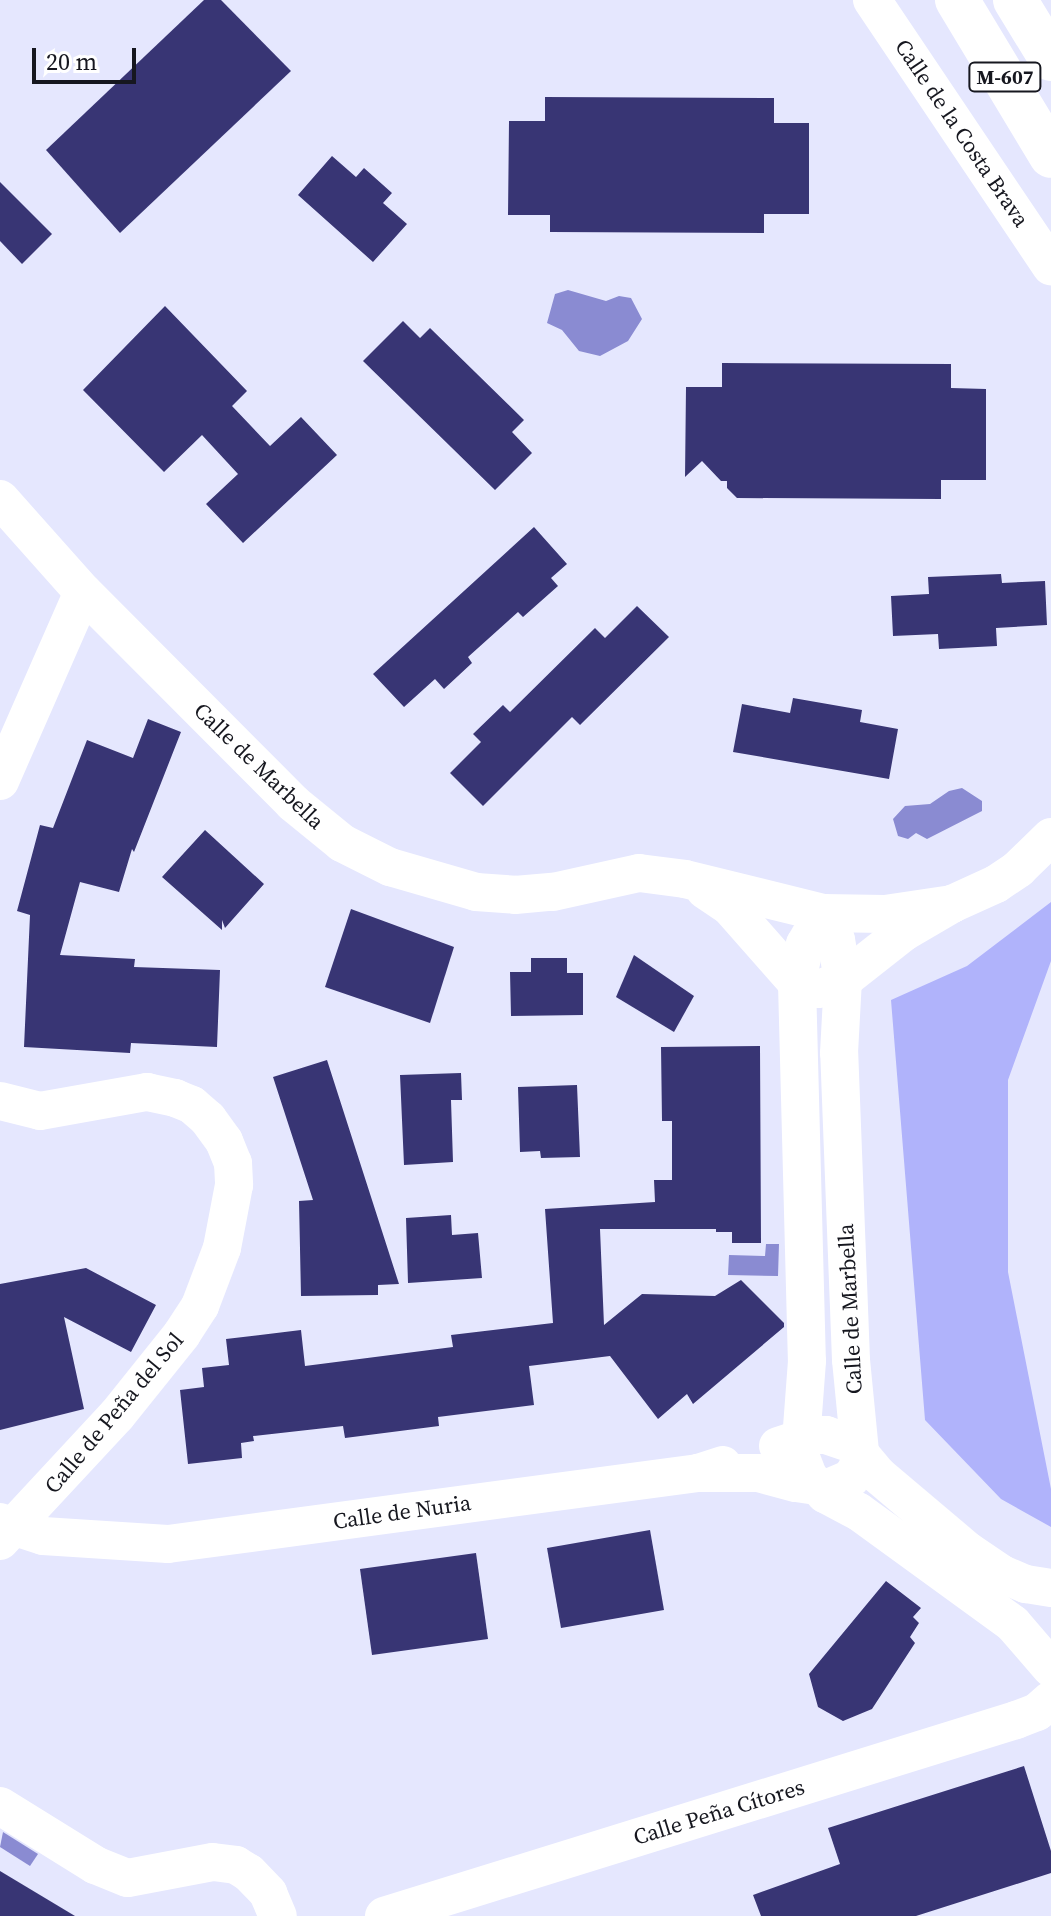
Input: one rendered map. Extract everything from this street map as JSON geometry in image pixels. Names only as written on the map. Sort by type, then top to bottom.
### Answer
[{"type":"highway","name":"M-607","points":[[957,0],[1051,156]]},
{"type":"highway","name":"M-607","points":[[978,0],[1051,103]]},
{"type":"highway","name":"M-607","points":[[1015,0],[1051,59]]},
{"type":"street","name":"Calle de la Costa Brava","points":[[872,0],[1051,266]]},
{"type":"street","name":"Calle de Marbella","points":[[0,499],[83,592],[293,803],[342,843],[378,861],[476,892],[515,895],[553,892],[639,873],[685,879],[823,913],[885,914],[952,904]]},
{"type":"street","points":[[0,781],[83,592]]},
{"type":"street","points":[[797,983],[818,989],[843,980],[879,948],[1018,869],[1051,837]]},
{"type":"street","name":"Calle de Marbella","points":[[685,879],[730,907],[797,983]]},
{"type":"street","name":"Calle de Marbella","points":[[823,913],[836,940],[843,980],[839,1053],[849,1314],[862,1453]]},
{"type":"street","name":"Calle de Marbella","points":[[800,1437],[807,1361],[797,983],[805,944],[823,913]]},
{"type":"street","name":"Calle de Peña del Sol","points":[[0,1101],[40,1111],[147,1092],[175,1098],[192,1105],[208,1119],[224,1141],[233,1163],[234,1185],[222,1248],[200,1306],[182,1334],[117,1415],[5,1530]]},
{"type":"street","name":"Calle de Nuria","points":[[5,1530],[81,1541],[168,1544],[698,1473],[800,1437],[826,1435],[852,1444],[878,1475],[968,1551],[1002,1574],[1026,1584],[1051,1588]]},
{"type":"street","points":[[800,1437],[804,1467],[818,1486],[889,1533],[1013,1624],[1051,1668]]},
{"type":"street","points":[[698,1473],[758,1473],[818,1486],[842,1485],[851,1478],[862,1453]]},
{"type":"street","name":"Calle Peña Cítores","points":[[384,1916],[1016,1720],[1037,1712],[1051,1700]]},
{"type":"street","points":[[0,1806],[95,1865],[128,1878],[213,1862],[236,1865],[249,1873],[268,1893],[278,1916]]},
{"type":"shaded area","points":[[568,290],[606,301],[619,296],[631,298],[642,319],[628,341],[600,356],[579,351],[562,330],[547,323],[555,294]]},
{"type":"shaded area","points":[[962,788],[982,801],[982,811],[927,839],[916,833],[908,839],[898,836],[893,819],[905,806],[930,804],[949,791]]},
{"type":"shaded area","points":[[1051,902],[1051,961],[1008,1080],[1008,1272],[1051,1489],[1051,1527],[1001,1499],[925,1420],[891,1000],[967,966]]},
{"type":"shaded area","points":[[766,1244],[779,1244],[778,1276],[728,1275],[729,1255],[765,1256]]},
{"type":"shaded area","points":[[3,1832],[38,1854],[30,1866],[0,1847]]},
{"type":"building","points":[[204,0],[221,0],[291,71],[120,233],[46,150]]},
{"type":"building","points":[[545,97],[774,98],[774,123],[809,123],[809,214],[764,214],[764,233],[550,232],[550,215],[508,215],[509,121],[545,121]]},
{"type":"building","points":[[332,156],[356,177],[364,168],[392,193],[383,203],[407,224],[373,262],[298,195]]},
{"type":"building","points":[[0,182],[52,234],[22,264],[0,241]]},
{"type":"building","points":[[165,306],[247,391],[232,406],[270,446],[301,417],[337,455],[243,543],[206,504],[238,474],[202,435],[164,472],[83,390]]},
{"type":"building","points":[[403,321],[420,338],[430,328],[524,420],[512,432],[532,453],[495,490],[363,361]]},
{"type":"building","points":[[722,363],[951,364],[951,388],[986,389],[986,480],[941,480],[941,499],[737,498],[727,488],[727,481],[721,481],[702,461],[685,477],[686,387],[722,387]]},
{"type":"building","points":[[534,527],[567,564],[551,578],[558,586],[523,617],[518,612],[468,657],[472,663],[444,689],[435,679],[404,707],[373,674]]},
{"type":"building","points":[[1001,574],[1002,583],[1045,581],[1047,625],[996,628],[997,646],[939,649],[938,634],[893,636],[891,596],[929,594],[928,577]]},
{"type":"building","points":[[637,606],[669,637],[580,725],[572,717],[483,806],[450,773],[481,742],[473,734],[503,705],[510,712],[595,628],[605,638]]},
{"type":"building","points":[[793,698],[862,710],[860,722],[898,729],[889,779],[733,752],[742,704],[790,713]]},
{"type":"building","points":[[148,719],[181,732],[134,852],[132,849],[119,892],[80,882],[60,955],[135,959],[134,967],[220,970],[217,1047],[131,1043],[130,1053],[24,1047],[30,915],[17,911],[40,825],[53,828],[87,740],[133,758]]},
{"type":"building","points":[[205,830],[264,884],[225,928],[222,920],[222,930],[162,877]]},
{"type":"building","points":[[351,909],[454,947],[430,1023],[325,987]]},
{"type":"building","points":[[634,955],[694,996],[674,1032],[616,997]]},
{"type":"building","points":[[531,958],[567,958],[567,973],[583,973],[583,1015],[511,1016],[510,972],[531,972]]},
{"type":"building","points":[[760,1046],[761,1243],[732,1243],[732,1232],[716,1232],[716,1229],[600,1229],[604,1325],[642,1294],[715,1296],[741,1280],[784,1323],[784,1327],[693,1404],[687,1394],[658,1419],[610,1356],[529,1366],[534,1405],[438,1417],[439,1426],[345,1438],[343,1426],[253,1436],[254,1441],[241,1443],[242,1458],[188,1464],[180,1390],[204,1387],[202,1368],[229,1365],[226,1339],[301,1330],[305,1366],[453,1347],[451,1335],[553,1323],[545,1209],[655,1202],[654,1180],[672,1180],[672,1121],[662,1121],[661,1047]]},
{"type":"building","points":[[327,1060],[399,1284],[378,1285],[378,1295],[301,1296],[299,1201],[313,1200],[273,1077]]},
{"type":"building","points":[[461,1073],[462,1100],[451,1100],[453,1162],[404,1165],[400,1075]]},
{"type":"building","points":[[577,1085],[580,1157],[541,1158],[540,1151],[520,1152],[518,1087]]},
{"type":"building","points":[[451,1215],[452,1235],[478,1233],[482,1278],[408,1283],[406,1218]]},
{"type":"building","points":[[86,1268],[156,1305],[131,1352],[64,1317],[84,1409],[0,1430],[0,1284]]},
{"type":"building","points":[[650,1530],[664,1610],[561,1628],[547,1548]]},
{"type":"building","points":[[476,1553],[488,1639],[372,1655],[360,1569]]},
{"type":"building","points":[[886,1581],[921,1608],[913,1617],[919,1623],[910,1637],[915,1643],[872,1709],[843,1721],[818,1707],[809,1674]]},
{"type":"building","points":[[1024,1766],[1051,1851],[1051,1873],[916,1916],[761,1916],[753,1895],[840,1864],[828,1828]]},
{"type":"building","points":[[0,1871],[75,1916],[0,1916]]}]
